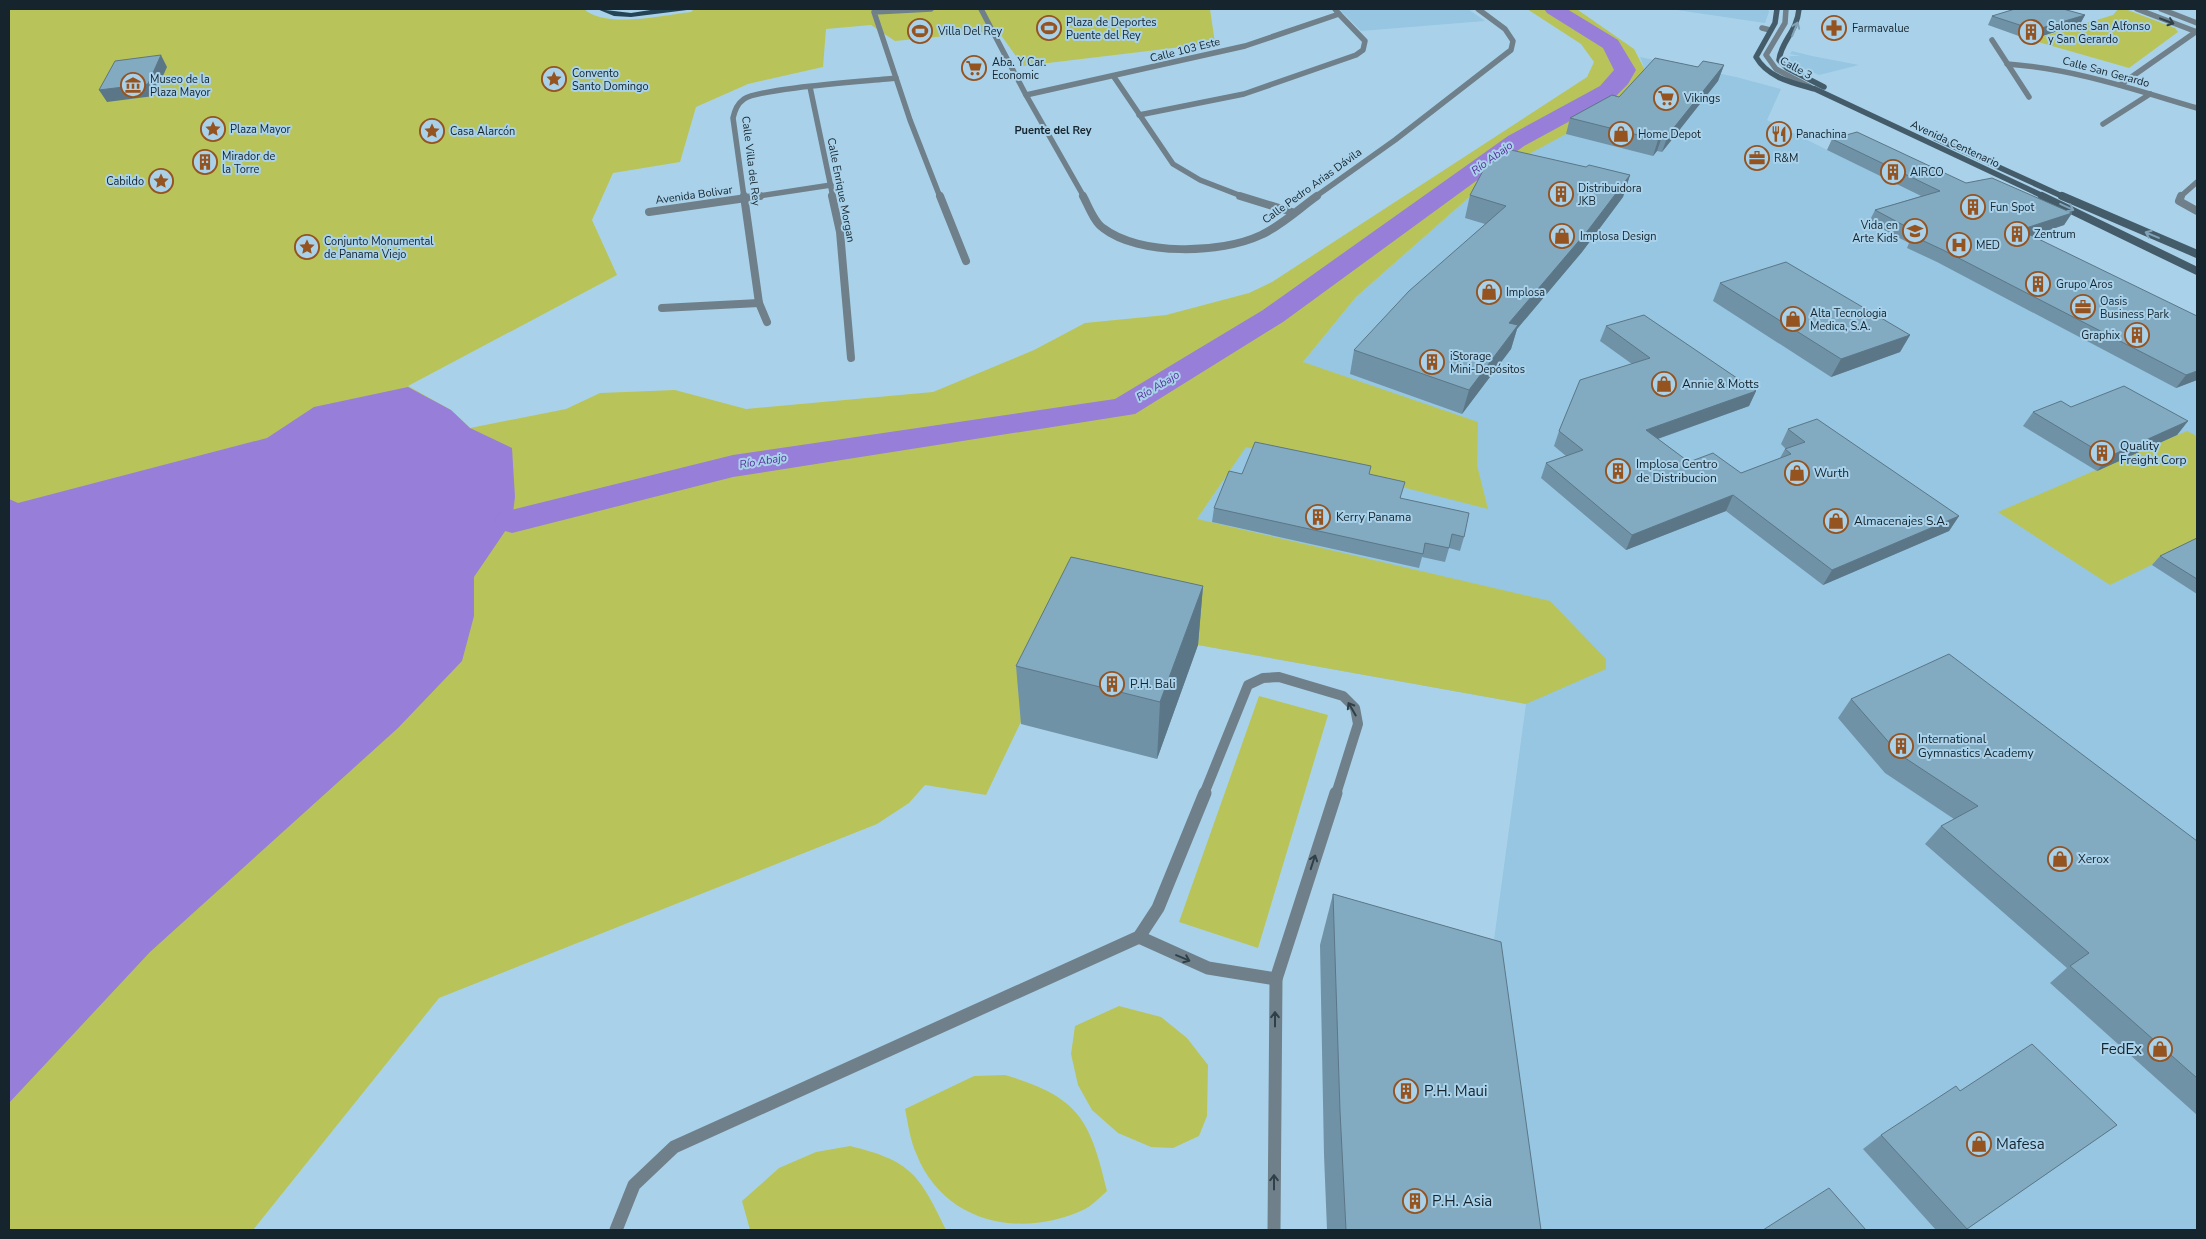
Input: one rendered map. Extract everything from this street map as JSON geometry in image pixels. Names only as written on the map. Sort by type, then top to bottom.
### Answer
[{"type":"main road","points":[[600,9],[620,14],[646,14],[692,9]]},
{"type":"main road","points":[[646,14],[663,9]]},
{"type":"main road","name":"Avenida Centenario","points":[[1777,9],[1774,23],[1756,57],[1758,61],[1776,75],[1815,89],[2134,238],[2197,270]]},
{"type":"main road","name":"Avenida Centenario","points":[[1799,9],[1798,25],[1780,53],[1779,60],[1787,68],[1823,87],[2120,222],[2197,254]]},
{"type":"street","points":[[931,9],[874,12],[910,120],[966,261]]},
{"type":"street","name":"Calle Pedro Arias Dávila","points":[[982,9],[1026,95],[1101,226],[1118,238],[1154,245],[1191,248],[1239,244],[1262,235],[1395,140],[1511,50],[1513,41],[1505,29],[1478,9]]},
{"type":"street","name":"Calle 3","points":[[1786,9],[1784,23],[1766,55],[1776,69],[1815,89]]},
{"type":"street","points":[[2137,9],[2197,32]]},
{"type":"street","points":[[2161,9],[2197,23]]},
{"type":"street","points":[[1139,114],[1244,94],[1356,55],[1363,50],[1365,41],[1337,11]]},
{"type":"street","name":"Calle 103 Este","points":[[1026,95],[1114,77],[1245,46],[1337,11]]},
{"type":"street","points":[[1762,28],[1770,30]]},
{"type":"street","points":[[2120,85],[2197,32]]},
{"type":"street","points":[[1992,40],[2029,96]]},
{"type":"street","name":"Calle San Gerardo","points":[[2007,64],[2063,70],[2197,108]]},
{"type":"street","points":[[1114,77],[1166,156],[1186,173],[1292,212]]},
{"type":"street","name":"Calle Villa del Rey","points":[[767,322],[759,303],[746,198],[733,118],[735,108],[744,98],[768,92],[896,78]]},
{"type":"street","name":"Calle Enrique Morgan","points":[[810,87],[840,232],[851,358]]},
{"type":"street","points":[[2103,124],[2150,94]]},
{"type":"street","points":[[2197,182],[2181,194],[2179,201],[2197,211]]},
{"type":"street","name":"Avenida Bolivar","points":[[649,212],[831,186]]},
{"type":"street","points":[[662,308],[759,303]]},
{"type":"street","points":[[616,1230],[634,1185],[674,1147],[1139,937],[1158,908],[1248,685],[1263,678],[1279,678],[1343,696],[1355,708],[1358,724],[1276,979],[1274,1230]]},
{"type":"street","points":[[1139,937],[1208,968],[1276,979]]},
{"type":"shaded area","points":[[1339,9],[1468,9],[1485,21],[1361,31]]},
{"type":"shaded area","points":[[1670,9],[1768,9],[1769,12],[1765,23]]},
{"type":"shaded area","points":[[1792,51],[1859,65],[1819,75],[1787,61],[1790,56],[1800,56],[1790,54]]},
{"type":"shaded area","points":[[1640,57],[1736,77],[1781,89],[1767,120],[2197,333],[2197,1230],[1507,1230],[1482,1028],[1526,704],[1198,645],[1168,562],[1303,362],[1356,297],[1482,186],[1520,159],[1565,133],[1646,72]]},
{"type":"shaded area","points":[[408,387],[451,410],[470,428],[512,448],[515,497],[512,521],[474,577],[474,616],[462,661],[398,728],[150,952],[9,1103],[9,499],[18,503],[267,438],[314,407]]},
{"type":"green space","points":[[9,9],[584,9],[594,15],[620,20],[666,16],[691,12],[694,9],[1210,9],[1215,43],[1023,66],[998,31],[895,41],[871,25],[826,29],[823,67],[748,84],[696,107],[680,162],[613,173],[592,220],[617,275],[408,386],[451,410],[470,428],[566,409],[600,393],[675,390],[746,409],[933,392],[1034,350],[1085,323],[1166,315],[1249,293],[1272,282],[1587,77],[1594,62],[1581,44],[1527,9],[1578,10],[1634,49],[1646,72],[1614,108],[1520,159],[1482,186],[1356,297],[1303,362],[1478,422],[1477,465],[1488,509],[1246,447],[1197,519],[1550,601],[1606,659],[1606,669],[1526,704],[1198,645],[1072,615],[986,795],[925,785],[909,803],[877,824],[439,998],[253,1230],[9,1230]]},
{"type":"green space","points":[[2118,9],[2125,9],[2175,28],[2178,32],[2129,68],[2031,40],[2113,15]]},
{"type":"green space","points":[[2187,431],[2197,436],[2197,543],[2110,585],[1998,512]]},
{"type":"green space","points":[[1259,696],[1328,715],[1258,948],[1179,922]]},
{"type":"green space","points":[[1119,1006],[1161,1017],[1187,1038],[1208,1065],[1207,1116],[1199,1136],[1173,1148],[1151,1147],[1118,1133],[1092,1110],[1078,1085],[1071,1054],[1075,1026]]},
{"type":"green space","points":[[1005,1075],[1050,1092],[1065,1102],[1087,1128],[1101,1166],[1107,1191],[1093,1204],[1059,1219],[1034,1223],[1010,1223],[986,1219],[964,1209],[945,1196],[928,1177],[914,1148],[905,1109],[974,1076]]},
{"type":"green space","points":[[850,1146],[887,1158],[911,1173],[928,1196],[946,1230],[750,1230],[742,1201],[779,1168],[816,1152]]},
{"type":"building","points":[[2015,9],[2063,9],[2085,15],[2035,30],[1992,16]]},
{"type":"building","points":[[161,55],[148,84],[99,90],[115,61]]},
{"type":"building","points":[[1655,58],[1698,67],[1703,61],[1724,65],[1668,135],[1663,134],[1658,140],[1570,118],[1612,95],[1619,97]]},
{"type":"building","points":[[1857,132],[1966,183],[1992,178],[2072,213],[2020,230],[2197,316],[2197,371],[2186,375],[1913,236],[1920,234],[1875,210],[1940,191],[1832,139]]},
{"type":"building","points":[[1511,150],[1630,175],[1589,229],[1509,323],[1518,325],[1469,390],[1354,350],[1409,291],[1506,206],[1470,195],[1485,167]]},
{"type":"building","points":[[1786,262],[1910,335],[1841,359],[1720,283]]},
{"type":"building","points":[[1644,315],[1756,391],[1646,430],[1689,462],[1713,453],[1741,473],[1791,454],[1785,449],[1805,442],[1788,429],[1817,419],[1959,516],[1832,570],[1733,495],[1632,535],[1546,463],[1583,450],[1559,431],[1580,380],[1650,358],[1606,326]]},
{"type":"building","name":"Quality Freight Corp","points":[[2124,386],[2188,421],[2108,457],[2033,412],[2061,401],[2071,407]]},
{"type":"building","name":"Kerry Panama","points":[[1255,442],[1371,466],[1369,474],[1405,482],[1400,498],[1469,513],[1464,537],[1452,534],[1449,548],[1425,543],[1423,554],[1214,508],[1229,471],[1242,474]]},
{"type":"building","points":[[2197,538],[2197,579],[2160,556]]},
{"type":"building","points":[[1071,557],[1203,586],[1160,702],[1016,666]]},
{"type":"building","points":[[1949,654],[2197,841],[2197,1078],[2070,966],[2089,953],[1941,826],[1978,806],[1899,754],[1851,699]]},
{"type":"building","points":[[1333,894],[1501,942],[1541,1230],[1346,1230]]},
{"type":"building","name":"Mafesa","points":[[2032,1044],[2117,1125],[1967,1229],[1881,1135],[1956,1086],[1960,1091]]},
{"type":"building","points":[[1829,1188],[1866,1230],[1763,1230]]},
{"type":"waterway","name":"Río Abajo","points":[[512,521],[733,466],[1124,407],[1273,316],[1516,141],[1608,91],[1620,79],[1625,70],[1611,44],[1554,9]]},
{"type":"place","name":"Plaza de Deportes Puente del Rey","points":[[1049,28]]},
{"type":"place","name":"Farmavalue","points":[[1834,28]]},
{"type":"place","name":"Villa Del Rey","points":[[920,31]]},
{"type":"place","name":"Salones San Alfonso y San Gerardo","points":[[2031,32]]},
{"type":"place","name":"Aba. Y Car. Economic","points":[[974,68]]},
{"type":"place","name":"Convento Santo Domingo","points":[[554,79]]},
{"type":"place","name":"Museo de la Plaza Mayor","points":[[133,85]]},
{"type":"place","name":"Vikings","points":[[1666,98]]},
{"type":"place","name":"Plaza Mayor","points":[[213,129]]},
{"type":"place","name":"Casa Alarcón","points":[[432,131]]},
{"type":"place","name":"Home Depot","points":[[1621,134]]},
{"type":"place","name":"Panachina","points":[[1779,134]]},
{"type":"place","name":"R&M","points":[[1757,158]]},
{"type":"place","name":"Mirador de la Torre","points":[[205,162]]},
{"type":"place","name":"AIRCO","points":[[1893,172]]},
{"type":"place","name":"Cabildo","points":[[161,181]]},
{"type":"place","name":"Distribuidora JKB","points":[[1561,194]]},
{"type":"place","name":"Fun Spot","points":[[1973,207]]},
{"type":"place","name":"Vida en Arte Kids","points":[[1915,231]]},
{"type":"place","name":"Zentrum","points":[[2017,234]]},
{"type":"place","name":"Implosa Design","points":[[1562,236]]},
{"type":"place","name":"MED","points":[[1959,245]]},
{"type":"place","name":"Conjunto Monumental de Panama Viejo","points":[[307,247]]},
{"type":"place","name":"Grupo Aros","points":[[2038,284]]},
{"type":"place","name":"Implosa","points":[[1489,292]]},
{"type":"place","name":"Oasis Business Park","points":[[2083,307]]},
{"type":"place","name":"Alta Tecnologia Medica, S.A.","points":[[1793,319]]},
{"type":"place","name":"Graphix","points":[[2137,335]]},
{"type":"place","name":"iStorage Mini-Depósitos","points":[[1432,362]]},
{"type":"place","name":"Annie & Motts","points":[[1664,384]]},
{"type":"place","name":"Quality Freight Corp","points":[[2102,453]]},
{"type":"place","name":"Implosa Centro de Distribucion","points":[[1618,471]]},
{"type":"place","name":"Wurth","points":[[1797,473]]},
{"type":"place","name":"Kerry Panama","points":[[1318,517]]},
{"type":"place","name":"Almacenajes S.A.","points":[[1836,521]]},
{"type":"place","name":"P.H. Bali","points":[[1112,684]]},
{"type":"place","name":"International Gymnastics Academy","points":[[1901,746]]},
{"type":"place","name":"Xerox","points":[[2060,859]]},
{"type":"place","name":"FedEx","points":[[2160,1049]]},
{"type":"place","name":"P.H. Maui","points":[[1406,1091]]},
{"type":"place","name":"Mafesa","points":[[1979,1144]]},
{"type":"place","name":"P.H. Asia","points":[[1415,1201]]},
{"type":"district","name":"Puente del Rey","points":[[1053,130]]}]
